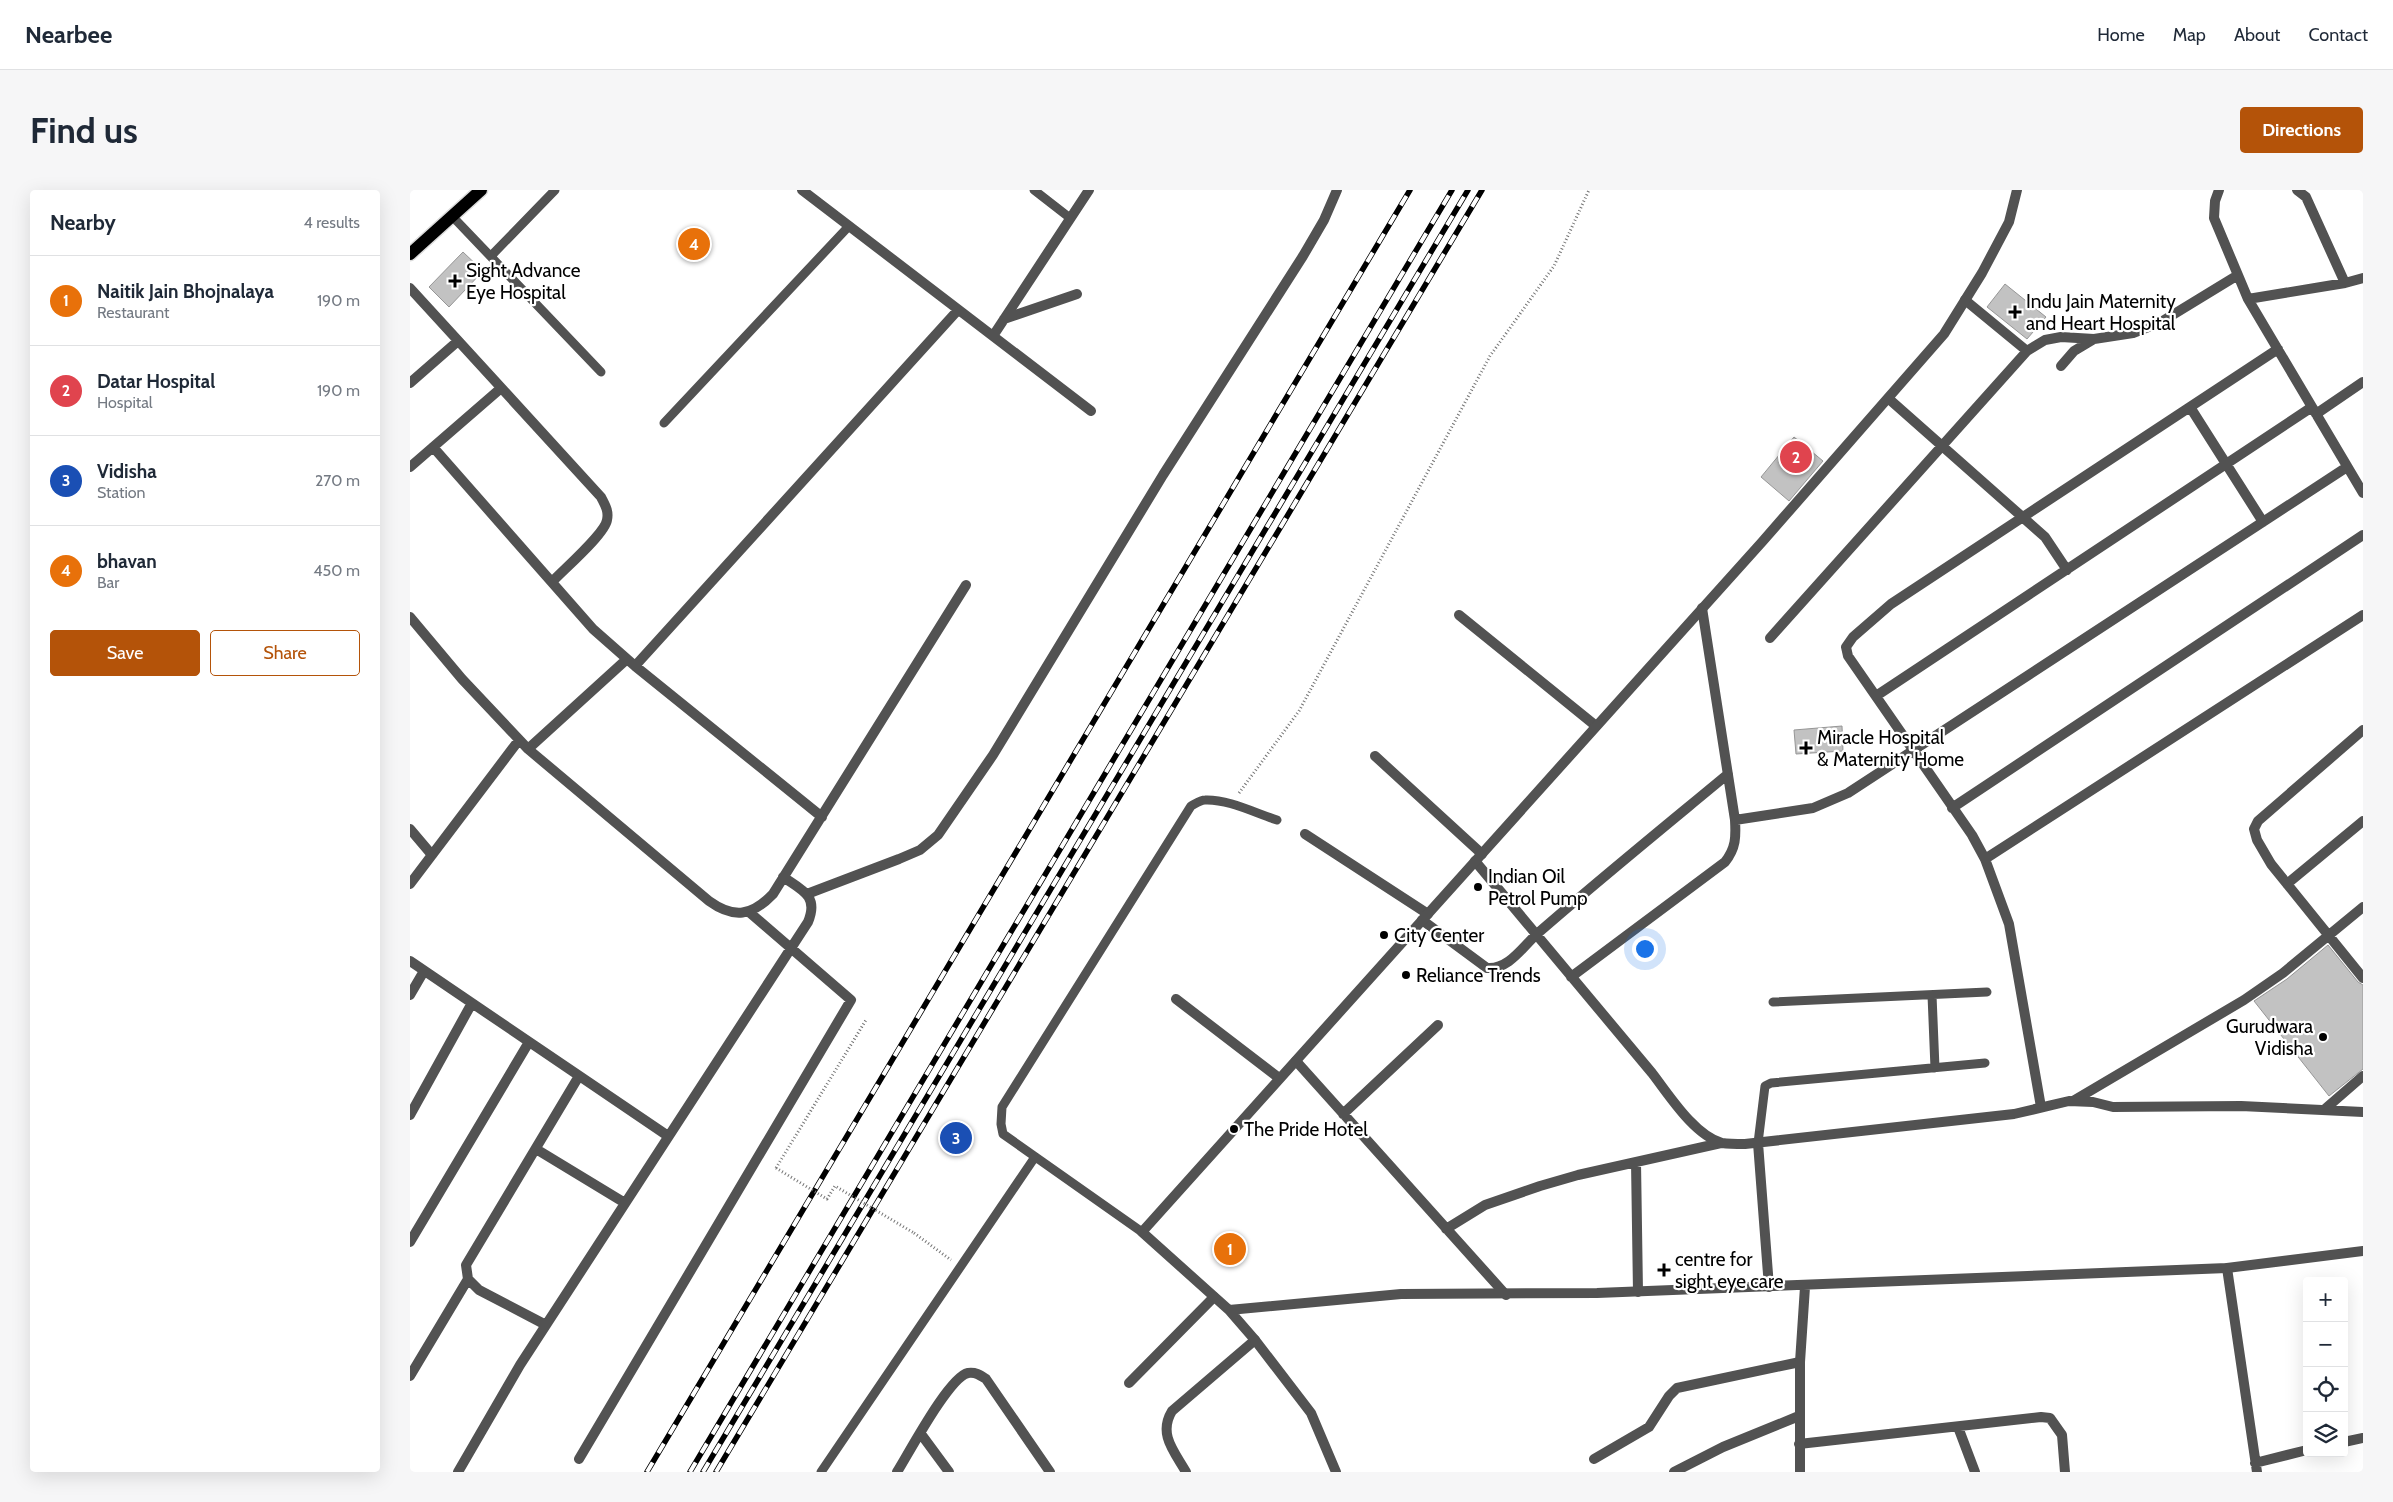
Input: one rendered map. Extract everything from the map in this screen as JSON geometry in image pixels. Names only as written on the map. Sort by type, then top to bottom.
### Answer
[{"type":"main road","points":[[412,248],[452,216],[480,190]]},
{"type":"street","points":[[802,190],[1091,411]]},
{"type":"street","points":[[993,336],[1089,190]]},
{"type":"street","points":[[807,894],[899,860],[920,850],[938,835],[993,755],[1164,475],[1303,256],[1324,220],[1338,190]]},
{"type":"street","points":[[1336,1472],[1311,1413],[1255,1340],[1229,1310],[1142,1232],[1889,399],[1944,334],[1966,300],[2009,222],[2017,190]]},
{"type":"street","points":[[2219,190],[2215,201],[2214,218],[2248,298],[2363,494]]},
{"type":"street","points":[[2297,190],[2306,198],[2345,283]]},
{"type":"street","points":[[1770,638],[2026,351],[2045,340],[2061,337],[2094,339],[2134,332],[2161,322],[2238,275]]},
{"type":"street","points":[[2248,298],[2345,283],[2363,278]]},
{"type":"street","points":[[410,288],[500,389],[601,497],[607,509],[607,522],[600,534],[552,582]]},
{"type":"street","points":[[1004,319],[1078,294]]},
{"type":"street","points":[[1966,300],[2026,351]]},
{"type":"street","points":[[635,666],[958,310]]},
{"type":"street","points":[[2062,366],[2074,351],[2094,339]]},
{"type":"street","points":[[410,383],[458,341]]},
{"type":"street","points":[[2041,1107],[2010,924],[1985,859],[1972,835],[1848,656],[1846,647],[1853,636],[1891,604],[2278,349]]},
{"type":"street","points":[[1876,696],[2226,464],[2363,382]]},
{"type":"street","points":[[410,467],[500,389]]},
{"type":"street","points":[[1889,399],[2022,516],[2054,548],[2067,570]]},
{"type":"street","points":[[2190,407],[2263,522]]},
{"type":"street","points":[[433,447],[593,629],[626,659],[822,817]]},
{"type":"street","points":[[1735,820],[1813,808],[1848,793],[2348,467]]},
{"type":"street","points":[[1952,808],[2363,535]]},
{"type":"street","points":[[410,617],[462,679],[528,749],[709,901],[723,911],[749,912],[760,908],[773,894],[966,585]]},
{"type":"street","points":[[1571,977],[1725,862],[1734,852],[1736,840],[1735,820],[1702,608]]},
{"type":"street","points":[[1460,614],[1596,726]]},
{"type":"street","points":[[1985,859],[2363,615]]},
{"type":"street","points":[[528,749],[626,659]]},
{"type":"street","points":[[2363,730],[2258,821],[2254,829],[2257,840],[2266,856],[2363,978]]},
{"type":"street","points":[[410,884],[520,740]]},
{"type":"street","points":[[1375,756],[1478,858],[1536,934],[1679,1109],[1701,1131],[1721,1142]]},
{"type":"street","points":[[1305,834],[1425,917],[1487,968],[1497,969],[1505,966],[1536,934],[1728,774]]},
{"type":"street","points":[[2287,884],[2363,822]]},
{"type":"street","points":[[410,830],[432,855]]},
{"type":"street","points":[[458,1472],[546,1325],[791,948],[813,910],[812,902],[807,894],[784,877]]},
{"type":"street","points":[[2073,1101],[2244,1000],[2283,973],[2363,907]]},
{"type":"street","points":[[579,1458],[851,1000],[749,912]]},
{"type":"street","points":[[410,961],[668,1136]]},
{"type":"street","points":[[410,995],[424,971]]},
{"type":"street","points":[[1176,999],[1279,1078]]},
{"type":"street","points":[[410,1116],[472,1003]]},
{"type":"street","points":[[1343,1114],[1438,1025]]},
{"type":"street","points":[[410,1242],[529,1042]]},
{"type":"street","points":[[1296,1061],[1506,1295]]},
{"type":"street","points":[[546,1325],[479,1290],[468,1279],[466,1265],[580,1076]]},
{"type":"street","points":[[2325,1109],[2363,1076]]},
{"type":"street","points":[[1446,1229],[1485,1205],[1578,1175],[1721,1142],[1758,1143],[1932,1124],[2014,1114],[2073,1101],[2093,1102],[2113,1108],[2241,1106],[2363,1112]]},
{"type":"street","points":[[1758,1143],[1769,1287]]},
{"type":"street","points":[[536,1149],[624,1203]]},
{"type":"street","points":[[1636,1162],[1638,1292]]},
{"type":"street","points":[[1229,1310],[1401,1294],[1506,1295],[1805,1287],[2227,1268],[2363,1251]]},
{"type":"street","points":[[2227,1268],[2256,1467],[2303,1451]]},
{"type":"street","points":[[410,1376],[468,1279]]},
{"type":"street","points":[[1800,1472],[1800,1362],[1805,1287]]},
{"type":"street","points":[[1129,1383],[1214,1297]]},
{"type":"street","points":[[1186,1472],[1166,1432],[1166,1422],[1172,1411],[1255,1340]]},
{"type":"street","points":[[1594,1459],[1649,1426],[1668,1396],[1677,1388],[1800,1362]]},
{"type":"street","points":[[898,1472],[945,1395],[958,1379],[967,1373],[977,1373],[986,1379],[1050,1472]]},
{"type":"street","points":[[1674,1472],[1723,1447],[1799,1416]]},
{"type":"street","points":[[1799,1444],[2041,1417],[2050,1418],[2062,1434],[2065,1472]]},
{"type":"street","points":[[1958,1427],[1974,1472]]},
{"type":"street","points":[[921,1434],[949,1472]]},
{"type":"street","points":[[2348,1441],[2363,1438]]},
{"type":"lane","points":[[491,256],[555,190]]},
{"type":"lane","points":[[1034,190],[1070,218]]},
{"type":"lane","points":[[452,216],[601,372]]},
{"type":"lane","points":[[664,423],[849,226]]},
{"type":"lane","points":[[1142,1232],[1003,1134],[1000,1124],[1002,1108],[1191,806],[1203,800],[1232,805],[1276,820]]},
{"type":"lane","points":[[1773,1002],[1987,992]]},
{"type":"lane","points":[[1932,995],[1935,1068]]},
{"type":"lane","points":[[1758,1143],[1762,1094],[1765,1086],[1771,1083],[1985,1063]]},
{"type":"lane","points":[[821,1472],[1035,1157]]},
{"type":"path","points":[[1232,805],[1248,778],[1299,711],[1490,356],[1554,266],[1589,190]]},
{"type":"path","points":[[866,1020],[776,1168],[827,1199],[835,1186],[914,1233],[960,1266]]},
{"type":"building","points":[[463,252],[483,271],[449,307],[429,287]]},
{"type":"building","points":[[2005,284],[2046,317],[2027,339],[1987,307]]},
{"type":"building","points":[[1794,437],[1823,461],[1789,501],[1761,477]]},
{"type":"building","points":[[1842,726],[1843,751],[1796,754],[1794,730]]},
{"type":"building","name":"Gurudwara Vidisha","points":[[2328,945],[2358,982],[2363,985],[2363,1069],[2329,1096],[2254,1001],[2287,979]]},
{"type":"railway","points":[[647,1472],[1410,190]]},
{"type":"railway","points":[[690,1472],[1452,190]]},
{"type":"railway","points":[[703,1472],[1468,190]]},
{"type":"railway","points":[[716,1472],[1482,190]]},
{"type":"place","name":"bhavan","points":[[694,244]]},
{"type":"place","name":"Sight Advance Eye Hospital","points":[[455,281]]},
{"type":"place","name":"Indu Jain Maternity and Heart Hospital","points":[[2015,312]]},
{"type":"place","name":"Datar Hospital","points":[[1796,457]]},
{"type":"place","name":"Miracle Hospital & Maternity Home","points":[[1806,748]]},
{"type":"place","name":"Indian Oil Petrol Pump","points":[[1478,887]]},
{"type":"place","name":"City Center","points":[[1384,935]]},
{"type":"place","name":"Reliance Trends","points":[[1406,975]]},
{"type":"place","name":"Gurudwara Vidisha","points":[[2323,1037]]},
{"type":"place","name":"The Pride Hotel","points":[[1234,1129]]},
{"type":"place","name":"Vidisha","points":[[956,1138]]},
{"type":"place","name":"Naitik Jain Bhojnalaya","points":[[1230,1249]]},
{"type":"place","name":"centre for sight eye care","points":[[1664,1270]]}]
